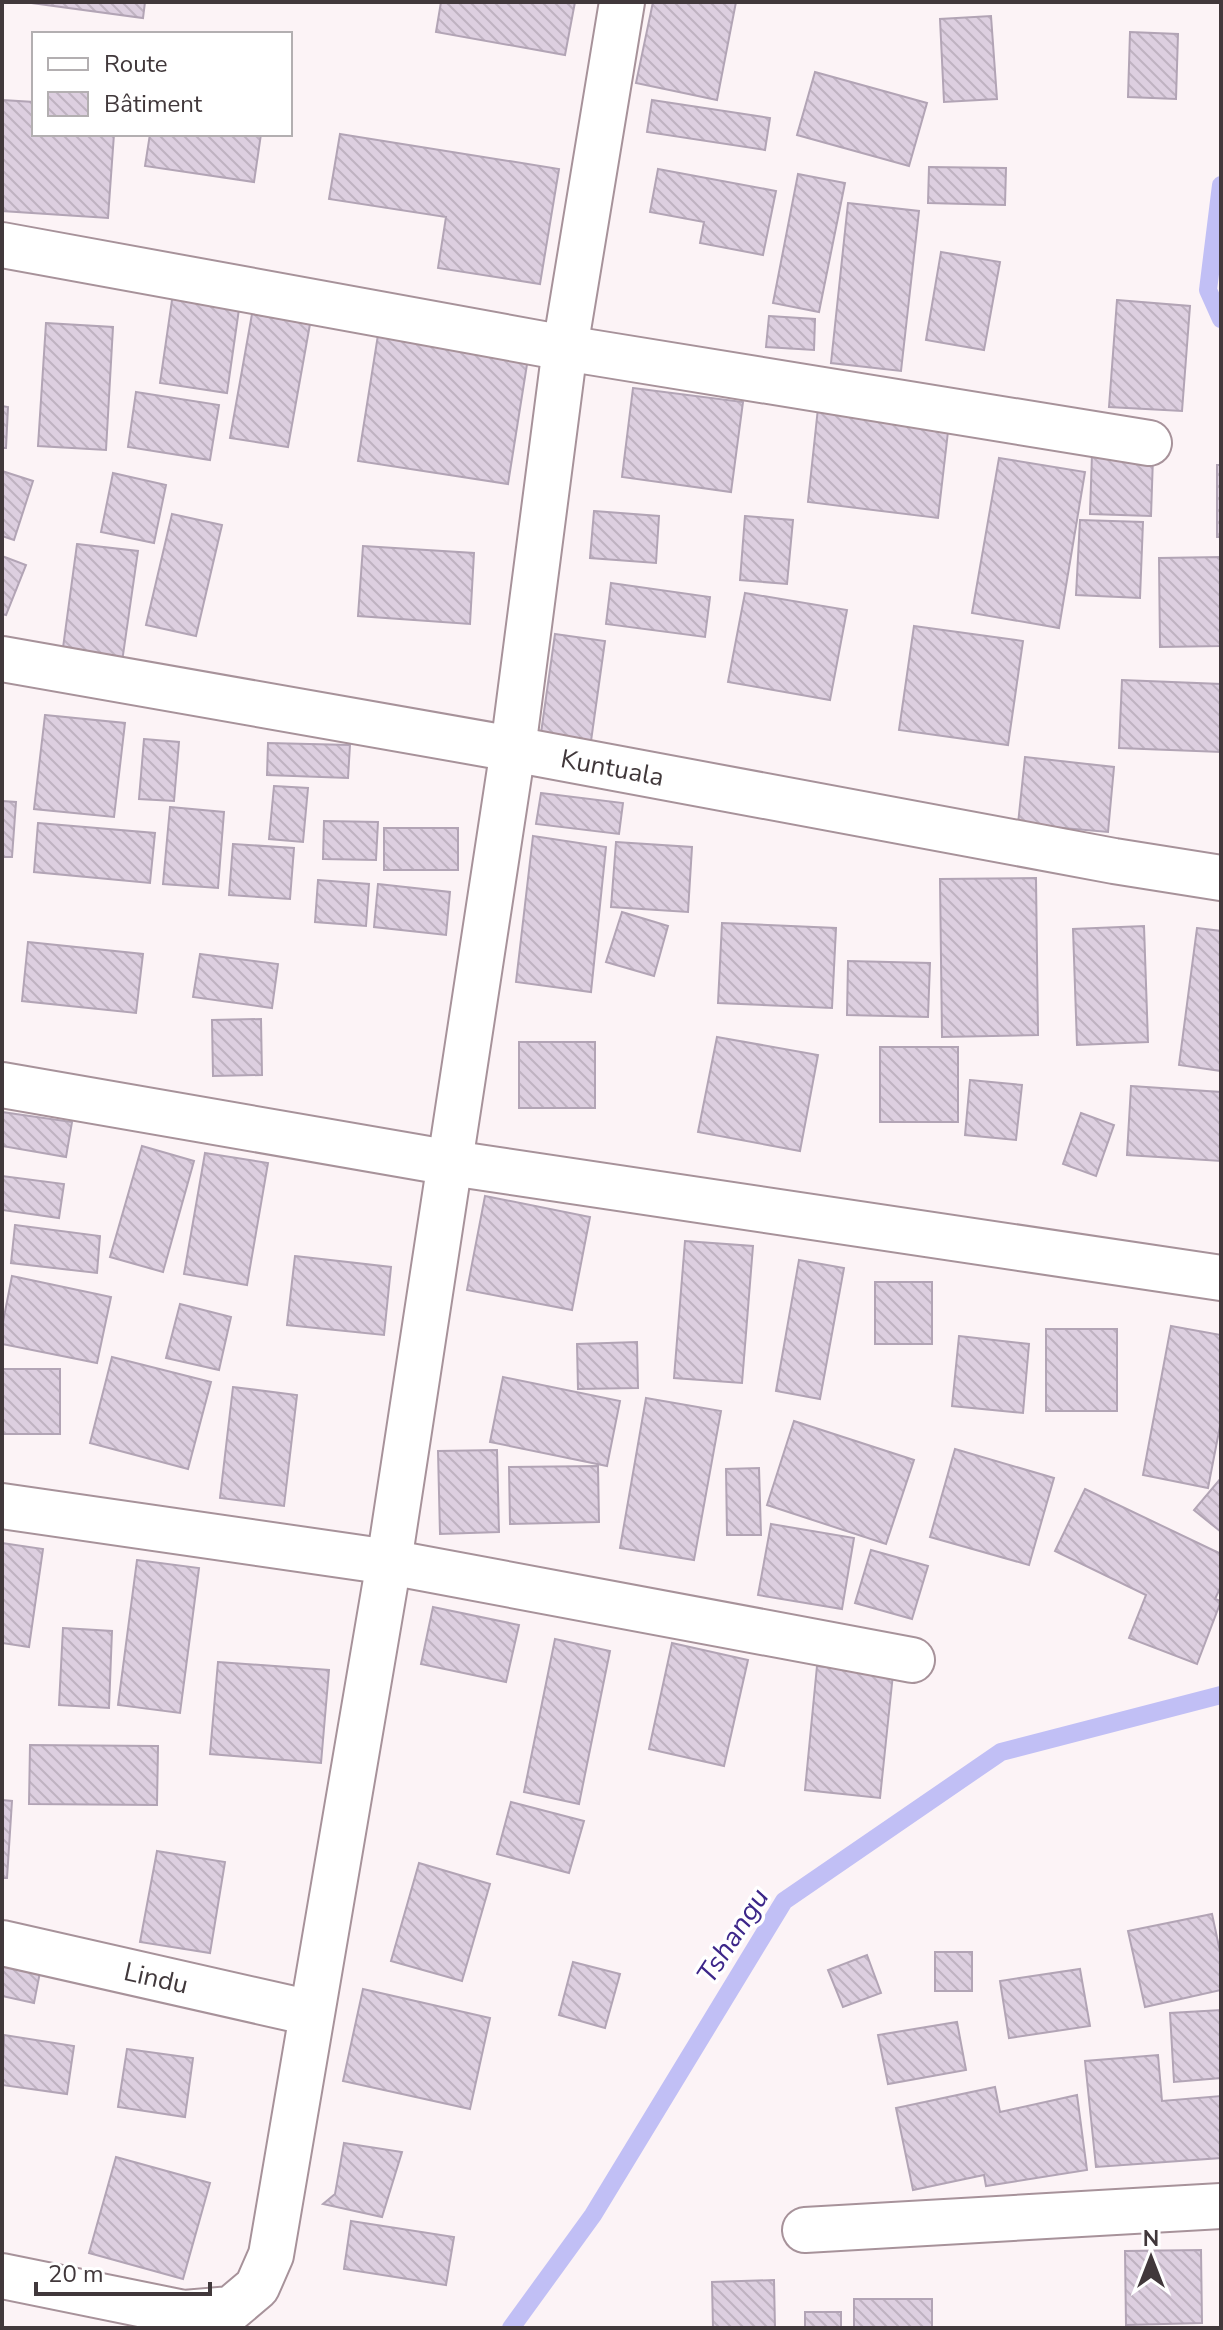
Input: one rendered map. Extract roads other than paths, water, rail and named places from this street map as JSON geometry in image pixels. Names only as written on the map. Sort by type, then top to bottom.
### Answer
[{"type":"street","points":[[2,2276],[184,2313],[231,2309],[257,2287],[271,2255],[389,1562],[513,749],[565,348],[622,2]]},
{"type":"street","points":[[2,245],[565,348],[1149,443]]},
{"type":"street","name":"Kuntuala","points":[[2,659],[1221,878]]},
{"type":"street","points":[[2,1085],[451,1163],[1221,1278]]},
{"type":"street","points":[[2,1506],[389,1562],[912,1660]]},
{"type":"street","name":"Lindu","points":[[2,1943],[311,2013]]},
{"type":"street","points":[[805,2230],[1221,2206]]},
{"type":"waterway","name":"Tshangu","points":[[1221,185],[1208,290],[1221,319]]},
{"type":"waterway","name":"Tshangu","points":[[511,2328],[593,2215],[784,1901],[1001,1752],[1221,1695]]}]
